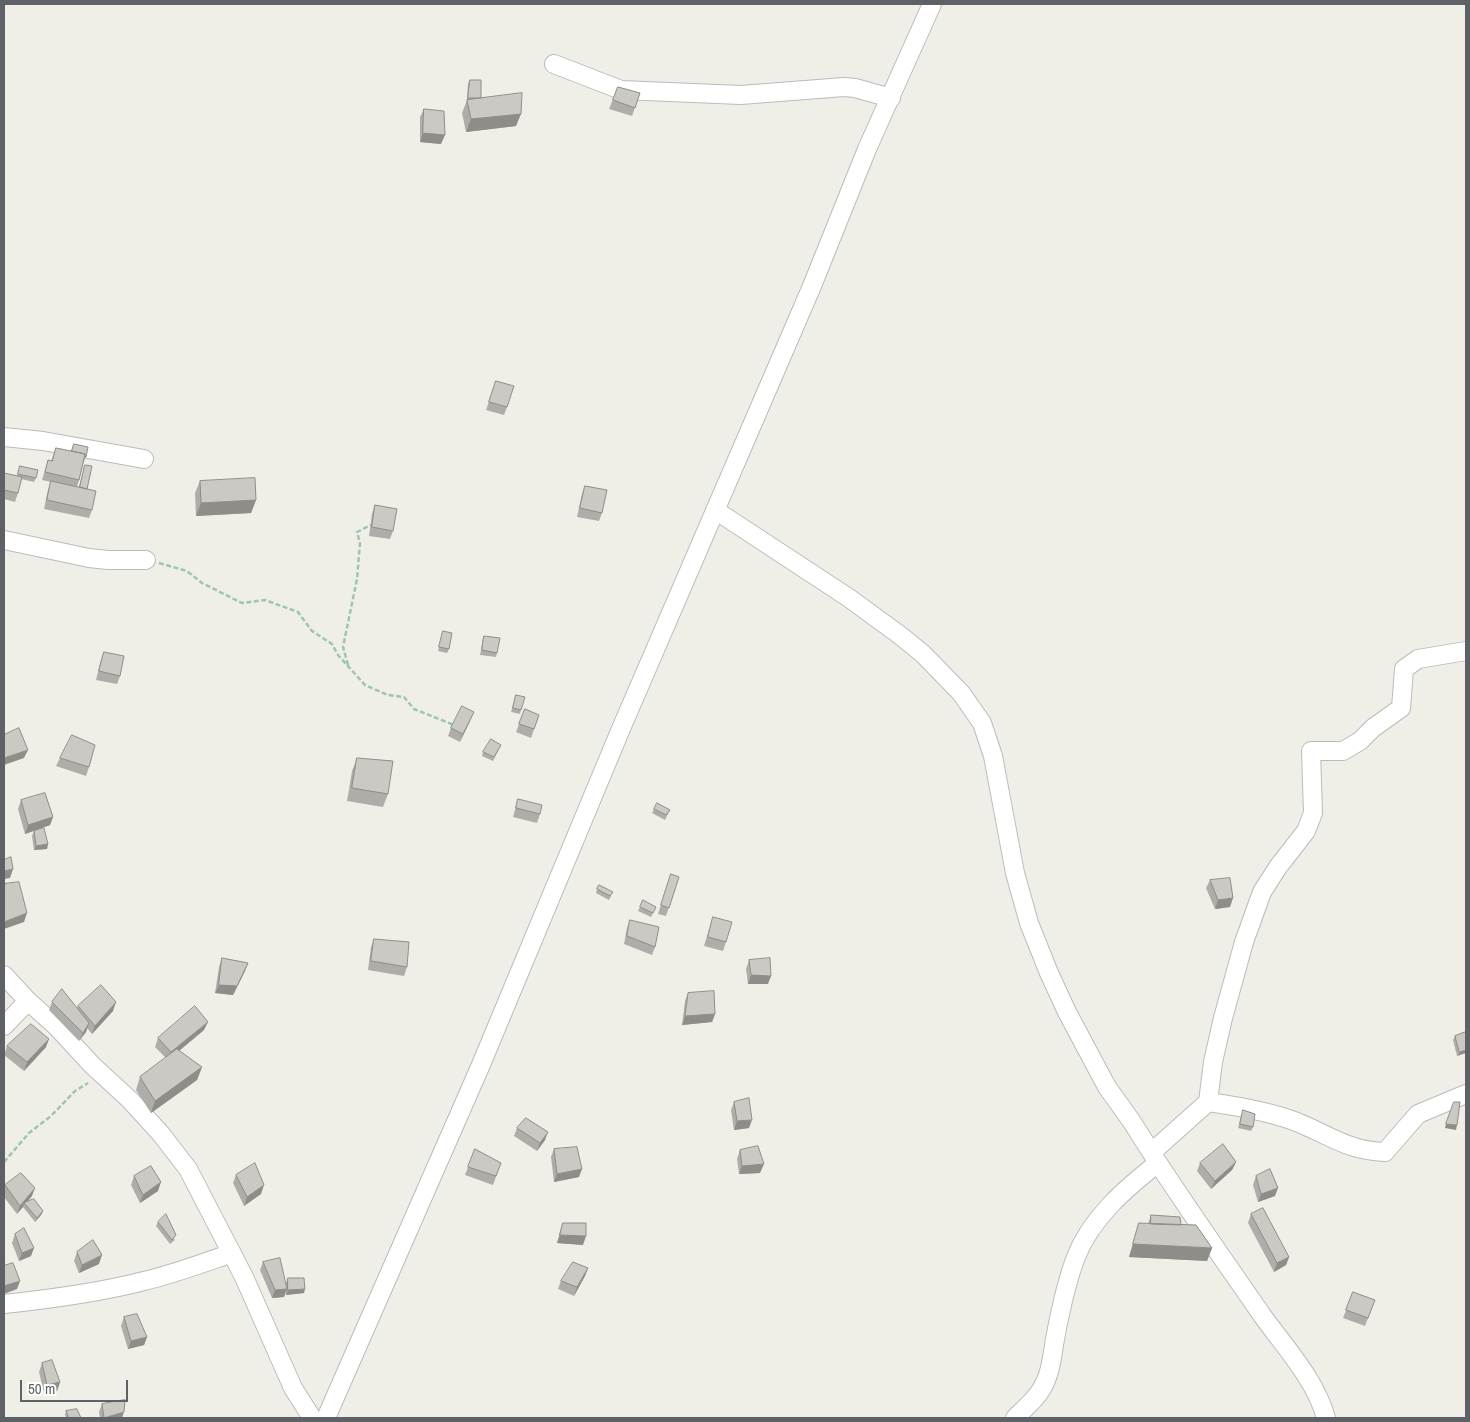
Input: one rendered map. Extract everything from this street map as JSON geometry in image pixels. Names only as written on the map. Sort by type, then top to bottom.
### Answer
[{"type":"street","points":[[326,1418],[480,1067],[616,740],[812,286],[867,148],[891,98],[924,18],[932,4]]},
{"type":"street","points":[[554,64],[621,90],[741,95],[844,87],[855,88],[891,98]]},
{"type":"street","points":[[4,437],[43,441],[144,458]]},
{"type":"street","points":[[715,510],[849,598],[901,636],[923,654],[961,693],[982,723],[993,756],[1015,874],[1029,923],[1067,1012],[1107,1087],[1204,1232],[1308,1380],[1326,1418]]},
{"type":"street","points":[[4,540],[89,558],[146,560]]},
{"type":"street","points":[[1015,1418],[1041,1391],[1047,1377],[1063,1302],[1076,1258],[1083,1243],[1104,1213],[1124,1190],[1208,1102],[1217,1044],[1244,942],[1262,892],[1278,867],[1306,831],[1313,813],[1311,751],[1343,751],[1360,741],[1373,728],[1401,708],[1404,670],[1418,659],[1466,651]]},
{"type":"street","points":[[4,976],[28,1002],[56,1026],[130,1100],[161,1134],[188,1169],[257,1304],[293,1388],[312,1418]]},
{"type":"street","points":[[4,1026],[28,1002]]},
{"type":"street","points":[[1208,1102],[1232,1105],[1276,1116],[1350,1147],[1367,1151],[1385,1152],[1418,1114],[1466,1094]]},
{"type":"street","points":[[4,1304],[114,1288],[174,1273],[232,1253]]},
{"type":"path","points":[[349,667],[343,647],[357,579],[360,543],[357,532],[370,525]]},
{"type":"path","points":[[146,560],[187,571],[202,584],[242,603],[265,600],[298,612],[312,631],[332,644],[338,654],[365,685],[388,695],[404,698],[414,709],[454,725]]},
{"type":"path","points":[[4,1162],[29,1133],[51,1116],[75,1091],[102,1074]]},
{"type":"building","points":[[470,80],[481,80],[481,98],[468,98]]},
{"type":"building","points":[[618,87],[640,93],[635,108],[613,100]]},
{"type":"building","points":[[522,93],[521,114],[471,119],[467,100]]},
{"type":"building","points":[[424,109],[444,111],[445,135],[423,133]]},
{"type":"building","points":[[496,381],[514,386],[507,407],[489,402]]},
{"type":"building","points":[[74,444],[88,447],[86,457],[85,454],[72,451]]},
{"type":"building","points":[[56,448],[85,454],[79,480],[45,472],[48,460],[52,461]]},
{"type":"building","points":[[85,465],[92,466],[87,489],[80,487]]},
{"type":"building","points":[[20,466],[38,470],[36,478],[18,474]]},
{"type":"building","points":[[4,473],[22,477],[18,493],[4,490]]},
{"type":"building","points":[[255,478],[256,500],[201,503],[200,481]]},
{"type":"building","points":[[51,481],[96,491],[92,510],[47,500]]},
{"type":"building","points":[[585,486],[607,490],[602,513],[580,508]]},
{"type":"building","points":[[375,505],[397,509],[393,531],[372,527]]},
{"type":"building","points":[[443,631],[452,633],[449,649],[439,647]]},
{"type":"building","points":[[484,636],[500,638],[497,653],[482,650]]},
{"type":"building","points":[[104,652],[124,656],[120,676],[99,671]]},
{"type":"building","points":[[516,695],[525,697],[521,710],[513,708]]},
{"type":"building","points":[[462,706],[474,712],[463,734],[451,728]]},
{"type":"building","points":[[525,709],[539,715],[534,729],[519,724]]},
{"type":"building","points":[[19,728],[28,750],[4,758],[4,735]]},
{"type":"building","points":[[72,735],[95,745],[89,767],[60,758]]},
{"type":"building","points":[[491,739],[501,745],[494,757],[483,752]]},
{"type":"building","points":[[357,758],[393,761],[388,794],[352,788]]},
{"type":"building","points":[[45,793],[53,817],[28,825],[21,800]]},
{"type":"building","points":[[518,799],[542,805],[540,814],[516,808]]},
{"type":"building","points":[[657,803],[670,810],[666,815],[654,809]]},
{"type":"building","points":[[44,828],[48,844],[36,846],[34,831]]},
{"type":"building","points":[[11,857],[13,869],[4,871],[4,860]]},
{"type":"building","points":[[671,874],[679,877],[669,908],[661,905]]},
{"type":"building","points":[[1230,878],[1233,898],[1218,900],[1210,880]]},
{"type":"building","points":[[19,882],[27,913],[4,922],[4,884]]},
{"type":"building","points":[[599,885],[613,892],[610,896],[597,889]]},
{"type":"building","points":[[643,900],[656,907],[653,913],[640,907]]},
{"type":"building","points":[[713,917],[732,922],[726,942],[708,937]]},
{"type":"building","points":[[630,920],[659,927],[655,947],[627,936]]},
{"type":"building","points":[[374,939],[409,942],[407,967],[371,961]]},
{"type":"building","points":[[222,958],[248,963],[237,986],[219,985]]},
{"type":"building","points":[[770,958],[771,976],[751,975],[749,960]]},
{"type":"building","points":[[101,985],[116,1002],[95,1026],[78,1006]]},
{"type":"building","points":[[62,989],[89,1023],[83,1033],[52,1002]]},
{"type":"building","points":[[714,991],[715,1014],[685,1016],[688,993]]},
{"type":"building","points":[[195,1006],[208,1022],[171,1052],[158,1038]]},
{"type":"building","points":[[31,1024],[49,1039],[27,1062],[7,1046]]},
{"type":"building","points":[[1466,1032],[1466,1050],[1459,1052],[1455,1036]]},
{"type":"building","points":[[177,1049],[202,1067],[155,1101],[140,1077]]},
{"type":"building","points":[[749,1098],[752,1120],[737,1121],[734,1102]]},
{"type":"building","points":[[1454,1102],[1460,1102],[1457,1125],[1446,1124]]},
{"type":"building","points":[[1243,1110],[1255,1114],[1253,1127],[1240,1124]]},
{"type":"building","points":[[526,1118],[548,1132],[540,1143],[517,1128]]},
{"type":"building","points":[[1223,1144],[1236,1162],[1215,1181],[1200,1163]]},
{"type":"building","points":[[758,1146],[764,1164],[742,1166],[740,1150]]},
{"type":"building","points":[[577,1147],[582,1169],[557,1174],[554,1149]]},
{"type":"building","points":[[475,1149],[501,1163],[496,1176],[468,1167]]},
{"type":"building","points":[[255,1163],[264,1185],[247,1197],[236,1175]]},
{"type":"building","points":[[151,1166],[161,1182],[143,1195],[134,1176]]},
{"type":"building","points":[[1270,1169],[1278,1188],[1261,1194],[1256,1176]]},
{"type":"building","points":[[21,1173],[35,1188],[20,1206],[5,1185]]},
{"type":"building","points":[[34,1199],[43,1211],[37,1218],[24,1203]]},
{"type":"building","points":[[1263,1208],[1289,1257],[1277,1263],[1251,1214]]},
{"type":"building","points":[[166,1214],[176,1235],[172,1240],[158,1222]]},
{"type":"building","points":[[1151,1215],[1180,1217],[1181,1225],[1151,1224]]},
{"type":"building","points":[[563,1223],[586,1223],[586,1236],[560,1235]]},
{"type":"building","points":[[1139,1223],[1196,1225],[1212,1248],[1133,1244]]},
{"type":"building","points":[[24,1228],[34,1248],[22,1253],[15,1234]]},
{"type":"building","points":[[93,1240],[102,1255],[82,1265],[77,1252]]},
{"type":"building","points":[[280,1258],[287,1289],[275,1290],[263,1262]]},
{"type":"building","points":[[573,1262],[588,1268],[577,1287],[561,1281]]},
{"type":"building","points":[[13,1263],[20,1281],[4,1286],[4,1266]]},
{"type":"building","points":[[288,1278],[304,1278],[305,1289],[288,1290]]},
{"type":"building","points":[[1353,1292],[1375,1300],[1368,1318],[1346,1310]]},
{"type":"building","points":[[137,1314],[147,1337],[131,1341],[124,1317]]},
{"type":"building","points":[[52,1360],[60,1382],[47,1385],[42,1363]]},
{"type":"building","points":[[125,1400],[124,1412],[104,1418],[102,1404]]},
{"type":"building","points":[[77,1409],[81,1418],[69,1418],[66,1411]]}]
